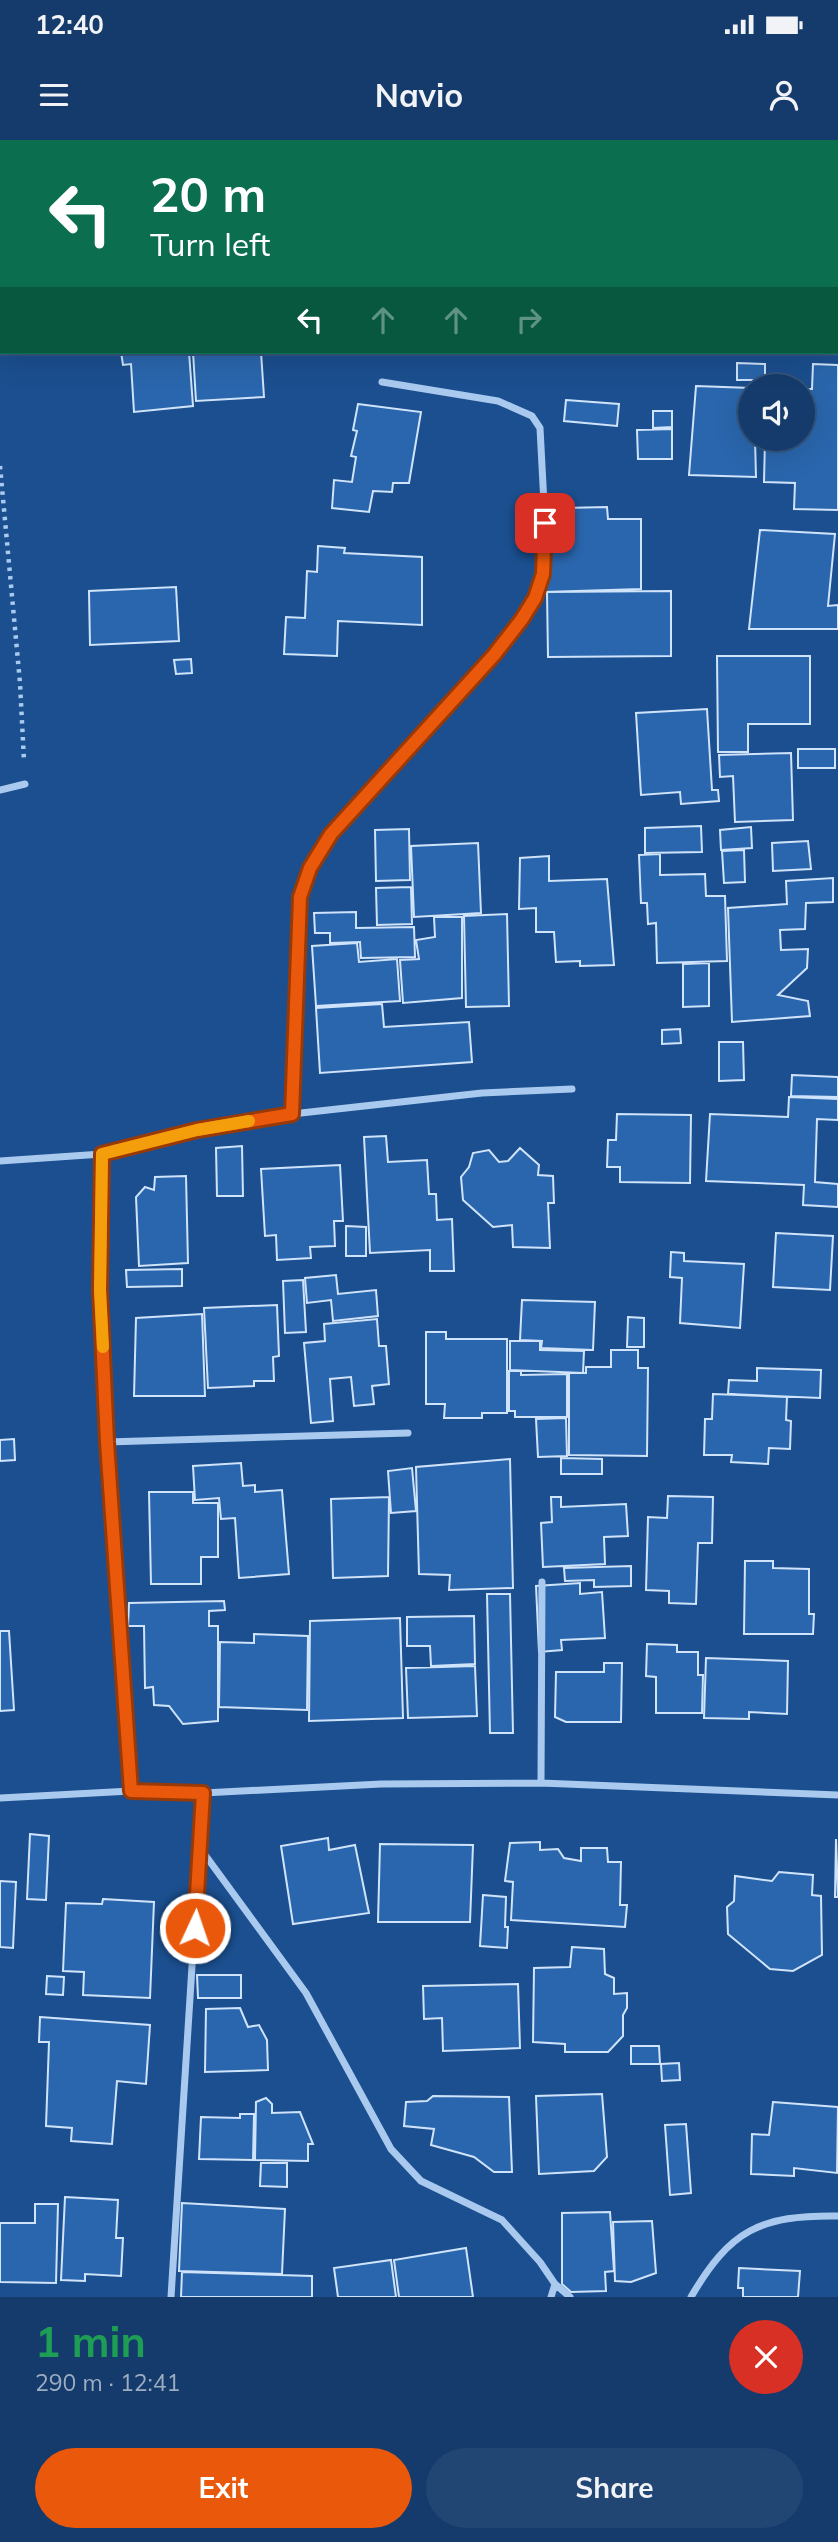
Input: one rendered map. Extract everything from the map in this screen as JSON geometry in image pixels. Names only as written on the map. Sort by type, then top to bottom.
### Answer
[{"type":"street","points":[[292,1114],[300,897],[310,868],[331,834],[494,655],[535,598],[543,574],[545,523],[540,428],[532,416],[498,401],[382,382]]},
{"type":"street","points":[[0,790],[25,784]]},
{"type":"street","points":[[0,1161],[102,1154],[197,1130],[292,1114],[482,1093],[572,1089]]},
{"type":"street","points":[[102,1154],[100,1290],[107,1442],[131,1791]]},
{"type":"street","points":[[107,1442],[408,1433]]},
{"type":"street","points":[[541,1783],[542,1582]]},
{"type":"street","points":[[0,1798],[131,1791],[203,1793],[381,1784],[541,1783],[838,1796]]},
{"type":"street","points":[[171,2297],[203,1793]]},
{"type":"street","points":[[200,1848],[306,1993],[391,2149],[421,2181],[502,2220],[540,2262],[555,2284],[570,2297]]},
{"type":"street","points":[[691,2297],[708,2267],[723,2249],[750,2229],[794,2219],[838,2216]]},
{"type":"street","points":[[551,2297],[555,2284]]},
{"type":"path","points":[[0,466],[20,683],[25,784]]},
{"type":"building","points":[[121,354],[189,354],[193,406],[134,412],[131,364],[123,365]]},
{"type":"building","points":[[193,354],[261,354],[264,397],[196,401]]},
{"type":"building","points":[[737,363],[765,364],[765,374],[738,374],[737,380]]},
{"type":"building","points":[[813,364],[838,365],[838,510],[794,509],[795,483],[764,482],[765,451],[815,451],[815,374],[813,374]]},
{"type":"building","points":[[696,386],[738,388],[738,451],[755,451],[756,477],[689,475]]},
{"type":"building","points":[[566,400],[619,404],[617,426],[564,421]]},
{"type":"building","points":[[358,404],[421,412],[409,483],[393,483],[392,492],[373,491],[369,512],[332,508],[334,480],[352,482],[356,457],[351,456],[357,431],[353,430]]},
{"type":"building","points":[[653,411],[672,411],[672,427],[653,428]]},
{"type":"building","points":[[672,429],[672,459],[638,459],[637,430]]},
{"type":"building","points":[[607,507],[608,519],[641,519],[641,589],[544,592],[546,549],[562,546],[563,508]]},
{"type":"building","points":[[760,530],[835,534],[828,606],[838,605],[838,629],[749,629]]},
{"type":"building","points":[[318,546],[345,548],[344,553],[422,557],[422,625],[338,621],[337,656],[284,654],[286,617],[305,618],[307,571],[317,572]]},
{"type":"building","points":[[176,587],[179,641],[90,645],[89,591]]},
{"type":"building","points":[[671,591],[671,656],[548,657],[547,592]]},
{"type":"building","points":[[717,656],[810,656],[810,724],[748,724],[748,752],[718,752]]},
{"type":"building","points":[[191,659],[192,673],[176,674],[174,660]]},
{"type":"building","points":[[707,709],[712,790],[718,790],[719,801],[681,804],[680,792],[641,795],[636,713]]},
{"type":"building","points":[[798,749],[835,749],[835,768],[798,768]]},
{"type":"building","points":[[791,753],[793,820],[735,822],[733,776],[720,777],[719,755]]},
{"type":"building","points":[[701,826],[702,852],[645,853],[645,828]]},
{"type":"building","points":[[751,827],[752,848],[721,850],[720,830]]},
{"type":"building","points":[[409,829],[410,880],[376,881],[375,830]]},
{"type":"building","points":[[808,841],[811,869],[773,871],[772,843]]},
{"type":"building","points":[[478,843],[481,913],[414,917],[411,846]]},
{"type":"building","points":[[744,850],[745,882],[724,883],[722,851]]},
{"type":"building","points":[[660,854],[660,875],[705,874],[706,896],[725,896],[727,961],[657,963],[656,923],[648,924],[647,903],[641,903],[639,855]]},
{"type":"building","points":[[549,856],[549,881],[607,879],[614,965],[580,966],[580,961],[556,962],[554,932],[536,932],[536,908],[519,909],[520,858]]},
{"type":"building","points":[[833,878],[833,902],[806,903],[805,929],[780,930],[781,950],[808,949],[807,968],[778,995],[808,1001],[810,1016],[732,1022],[728,908],[787,904],[786,881]]},
{"type":"building","points":[[411,887],[412,924],[377,925],[376,888]]},
{"type":"building","points":[[356,912],[356,928],[414,927],[415,957],[361,958],[360,942],[330,943],[330,933],[315,933],[314,913]]},
{"type":"building","points":[[507,914],[509,1006],[466,1007],[464,916]]},
{"type":"building","points":[[434,917],[462,917],[462,998],[403,1003],[400,960],[419,959],[416,940],[435,937]]},
{"type":"building","points":[[357,943],[359,962],[397,959],[400,1001],[316,1006],[312,946]]},
{"type":"building","points":[[709,963],[709,1006],[683,1007],[683,964]]},
{"type":"building","points":[[382,1004],[384,1027],[469,1022],[472,1062],[320,1073],[316,1008]]},
{"type":"building","points":[[680,1029],[681,1043],[662,1044],[662,1030]]},
{"type":"building","points":[[719,1042],[743,1042],[744,1080],[719,1081]]},
{"type":"building","points":[[792,1075],[838,1077],[838,1097],[791,1096]]},
{"type":"building","points":[[789,1097],[838,1099],[838,1120],[817,1119],[815,1182],[838,1184],[838,1207],[803,1205],[804,1185],[706,1181],[710,1114],[788,1117]]},
{"type":"building","points":[[617,1114],[691,1115],[690,1183],[620,1182],[620,1167],[607,1167],[608,1140],[616,1140]]},
{"type":"building","points":[[386,1136],[388,1162],[427,1160],[429,1194],[436,1194],[437,1220],[452,1219],[454,1271],[430,1271],[430,1250],[370,1253],[364,1137]]},
{"type":"building","points":[[242,1146],[243,1196],[217,1196],[216,1148]]},
{"type":"building","points":[[520,1148],[539,1165],[538,1175],[553,1176],[554,1203],[548,1203],[550,1248],[513,1247],[512,1225],[493,1227],[463,1200],[461,1177],[469,1167],[473,1153],[489,1150],[499,1162],[508,1161]]},
{"type":"building","points":[[340,1165],[343,1221],[334,1221],[335,1246],[310,1247],[311,1258],[277,1260],[276,1235],[265,1236],[261,1169]]},
{"type":"building","points":[[186,1176],[188,1263],[139,1266],[136,1197],[145,1187],[154,1190],[155,1177]]},
{"type":"building","points":[[346,1226],[366,1227],[366,1256],[346,1256]]},
{"type":"building","points":[[776,1233],[833,1236],[830,1290],[773,1287]]},
{"type":"building","points":[[671,1252],[684,1253],[684,1261],[744,1264],[740,1328],[680,1323],[682,1278],[670,1277]]},
{"type":"building","points":[[182,1269],[182,1286],[127,1287],[126,1270]]},
{"type":"building","points":[[336,1275],[338,1294],[376,1290],[378,1316],[333,1321],[331,1300],[307,1303],[305,1278]]},
{"type":"building","points":[[303,1280],[306,1332],[285,1333],[283,1281]]},
{"type":"building","points":[[522,1300],[595,1302],[593,1350],[541,1348],[542,1341],[520,1340]]},
{"type":"building","points":[[277,1305],[279,1356],[273,1357],[274,1381],[254,1381],[254,1386],[208,1388],[204,1308]]},
{"type":"building","points":[[202,1314],[205,1396],[134,1396],[136,1318]]},
{"type":"building","points":[[628,1317],[644,1318],[644,1347],[627,1347]]},
{"type":"building","points":[[377,1319],[379,1346],[386,1346],[389,1384],[372,1386],[374,1404],[354,1406],[351,1377],[330,1379],[333,1421],[311,1423],[304,1343],[325,1341],[324,1324]]},
{"type":"building","points":[[426,1332],[446,1332],[446,1339],[507,1339],[507,1413],[482,1413],[482,1418],[444,1418],[445,1404],[426,1404]]},
{"type":"building","points":[[510,1341],[540,1341],[540,1350],[584,1351],[583,1373],[510,1370]]},
{"type":"building","points":[[611,1350],[638,1350],[638,1368],[648,1368],[647,1456],[569,1455],[569,1373],[586,1373],[586,1367],[611,1367]]},
{"type":"building","points":[[757,1368],[821,1370],[820,1398],[728,1394],[729,1380],[757,1381]]},
{"type":"building","points":[[509,1371],[521,1371],[521,1375],[567,1374],[567,1417],[515,1417],[515,1411],[509,1411]]},
{"type":"building","points":[[713,1394],[787,1397],[786,1420],[791,1421],[790,1449],[769,1448],[768,1464],[731,1462],[732,1455],[704,1455],[705,1419],[712,1419]]},
{"type":"building","points":[[566,1418],[567,1456],[538,1457],[536,1419]]},
{"type":"building","points":[[14,1439],[15,1460],[0,1461],[0,1440]]},
{"type":"building","points":[[561,1458],[602,1459],[602,1474],[561,1474]]},
{"type":"building","points":[[510,1459],[513,1588],[449,1590],[450,1575],[419,1574],[416,1467]]},
{"type":"building","points":[[241,1463],[243,1486],[255,1485],[255,1492],[282,1490],[289,1574],[239,1578],[235,1518],[221,1519],[219,1498],[195,1500],[193,1466]]},
{"type":"building","points":[[412,1468],[416,1511],[391,1513],[388,1471]]},
{"type":"building","points":[[149,1492],[193,1492],[193,1503],[218,1503],[218,1557],[201,1557],[201,1584],[151,1584]]},
{"type":"building","points":[[668,1496],[713,1497],[712,1543],[698,1543],[696,1604],[669,1603],[669,1591],[646,1590],[648,1517],[667,1518]]},
{"type":"building","points":[[389,1497],[388,1576],[333,1578],[331,1499]]},
{"type":"building","points":[[551,1497],[561,1497],[561,1507],[626,1504],[628,1536],[604,1537],[605,1564],[543,1567],[541,1523],[552,1522]]},
{"type":"building","points":[[745,1561],[773,1561],[773,1568],[809,1569],[809,1614],[814,1614],[813,1634],[744,1634]]},
{"type":"building","points":[[631,1566],[631,1586],[594,1587],[594,1580],[565,1581],[564,1568]]},
{"type":"building","points":[[580,1583],[580,1594],[602,1592],[605,1638],[561,1640],[562,1650],[539,1652],[536,1586]]},
{"type":"building","points":[[487,1594],[510,1594],[513,1733],[490,1733]]},
{"type":"building","points":[[224,1601],[225,1610],[209,1611],[209,1626],[218,1626],[218,1721],[183,1724],[169,1706],[154,1705],[153,1687],[145,1688],[144,1626],[128,1626],[129,1603]]},
{"type":"building","points":[[474,1616],[475,1664],[431,1666],[430,1646],[407,1646],[407,1617]]},
{"type":"building","points":[[400,1618],[403,1718],[309,1721],[310,1621]]},
{"type":"building","points":[[0,1631],[9,1631],[14,1710],[0,1711]]},
{"type":"building","points":[[254,1634],[308,1636],[307,1710],[219,1707],[220,1642],[254,1643]]},
{"type":"building","points":[[647,1644],[677,1645],[677,1652],[698,1652],[698,1675],[703,1675],[702,1713],[656,1713],[656,1677],[646,1676]]},
{"type":"building","points":[[706,1658],[788,1661],[787,1714],[749,1712],[749,1719],[704,1718]]},
{"type":"building","points":[[604,1663],[622,1663],[621,1722],[566,1722],[555,1717],[556,1672],[604,1672]]},
{"type":"building","points":[[475,1666],[477,1716],[408,1718],[406,1668]]},
{"type":"building","points":[[30,1834],[49,1836],[46,1900],[27,1899]]},
{"type":"building","points":[[328,1838],[329,1850],[355,1845],[369,1913],[293,1924],[281,1846]]},
{"type":"building","points":[[836,1839],[838,1897],[835,1897]]},
{"type":"building","points":[[540,1842],[540,1850],[558,1849],[564,1858],[581,1861],[581,1848],[607,1848],[608,1862],[621,1862],[620,1905],[627,1905],[625,1927],[511,1920],[513,1882],[505,1881],[510,1843]]},
{"type":"building","points":[[380,1844],[473,1845],[470,1922],[378,1922]]},
{"type":"building","points":[[779,1872],[813,1875],[812,1895],[821,1896],[822,1955],[793,1971],[770,1969],[728,1934],[727,1907],[734,1901],[735,1876],[772,1881]]},
{"type":"building","points":[[0,1881],[16,1882],[13,1948],[0,1947]]},
{"type":"building","points":[[483,1895],[506,1897],[507,1948],[480,1946]]},
{"type":"building","points":[[103,1899],[154,1902],[150,1998],[83,1995],[84,1972],[63,1971],[66,1903],[102,1904]]},
{"type":"building","points":[[572,1947],[604,1949],[605,1974],[614,1978],[614,1994],[627,1993],[623,2036],[608,2052],[565,2052],[565,2044],[533,2042],[534,1968],[570,1967]]},
{"type":"building","points":[[197,1975],[241,1975],[241,1998],[198,1998]]},
{"type":"building","points":[[47,1976],[64,1977],[63,1995],[46,1994]]},
{"type":"building","points":[[518,1984],[520,2048],[443,2051],[442,2018],[424,2019],[423,1986]]},
{"type":"building","points":[[240,2008],[248,2027],[259,2025],[267,2040],[268,2070],[205,2072],[206,2009]]},
{"type":"building","points":[[40,2017],[150,2025],[146,2084],[117,2081],[112,2144],[71,2141],[72,2128],[46,2126],[49,2042],[39,2042]]},
{"type":"building","points":[[631,2046],[659,2046],[660,2064],[631,2064]]},
{"type":"building","points":[[679,2063],[680,2080],[662,2081],[661,2064]]},
{"type":"building","points":[[602,2094],[607,2157],[594,2171],[539,2174],[536,2096]]},
{"type":"building","points":[[433,2096],[509,2097],[512,2172],[494,2172],[474,2157],[431,2145],[434,2129],[404,2126],[406,2102],[427,2101]]},
{"type":"building","points":[[266,2098],[272,2104],[272,2113],[300,2112],[313,2144],[308,2144],[308,2161],[255,2160],[256,2102]]},
{"type":"building","points":[[773,2102],[838,2107],[837,2173],[794,2168],[794,2176],[751,2174],[752,2134],[769,2135]]},
{"type":"building","points":[[240,2114],[254,2114],[253,2160],[199,2159],[201,2117],[240,2118]]},
{"type":"building","points":[[686,2124],[691,2193],[670,2195],[665,2125]]},
{"type":"building","points":[[261,2163],[287,2163],[287,2187],[260,2186]]},
{"type":"building","points":[[65,2197],[118,2200],[116,2238],[123,2238],[121,2276],[85,2274],[85,2281],[61,2280]]},
{"type":"building","points":[[182,2203],[285,2209],[282,2274],[179,2271]]},
{"type":"building","points":[[35,2204],[58,2204],[56,2283],[0,2282],[0,2223],[35,2223]]},
{"type":"building","points":[[610,2212],[614,2271],[605,2272],[606,2291],[571,2292],[562,2284],[562,2213]]},
{"type":"building","points":[[652,2221],[656,2273],[631,2282],[615,2281],[613,2222]]},
{"type":"building","points":[[466,2248],[473,2297],[399,2297],[394,2260]]},
{"type":"building","points":[[391,2260],[396,2297],[338,2297],[334,2268]]},
{"type":"building","points":[[739,2268],[800,2271],[798,2297],[743,2297],[743,2288],[738,2288]]},
{"type":"building","points":[[182,2272],[312,2276],[312,2297],[181,2297]]},
{"type":"slow traffic","points":[[103,1347],[100,1290],[102,1154],[197,1130],[249,1121]]},
{"type":"route","points":[[195,1928],[203,1793],[131,1791],[107,1442],[100,1290],[102,1154],[197,1130],[292,1114],[300,897],[310,868],[331,834],[494,655],[522,619],[535,598],[543,574],[545,523]]}]
